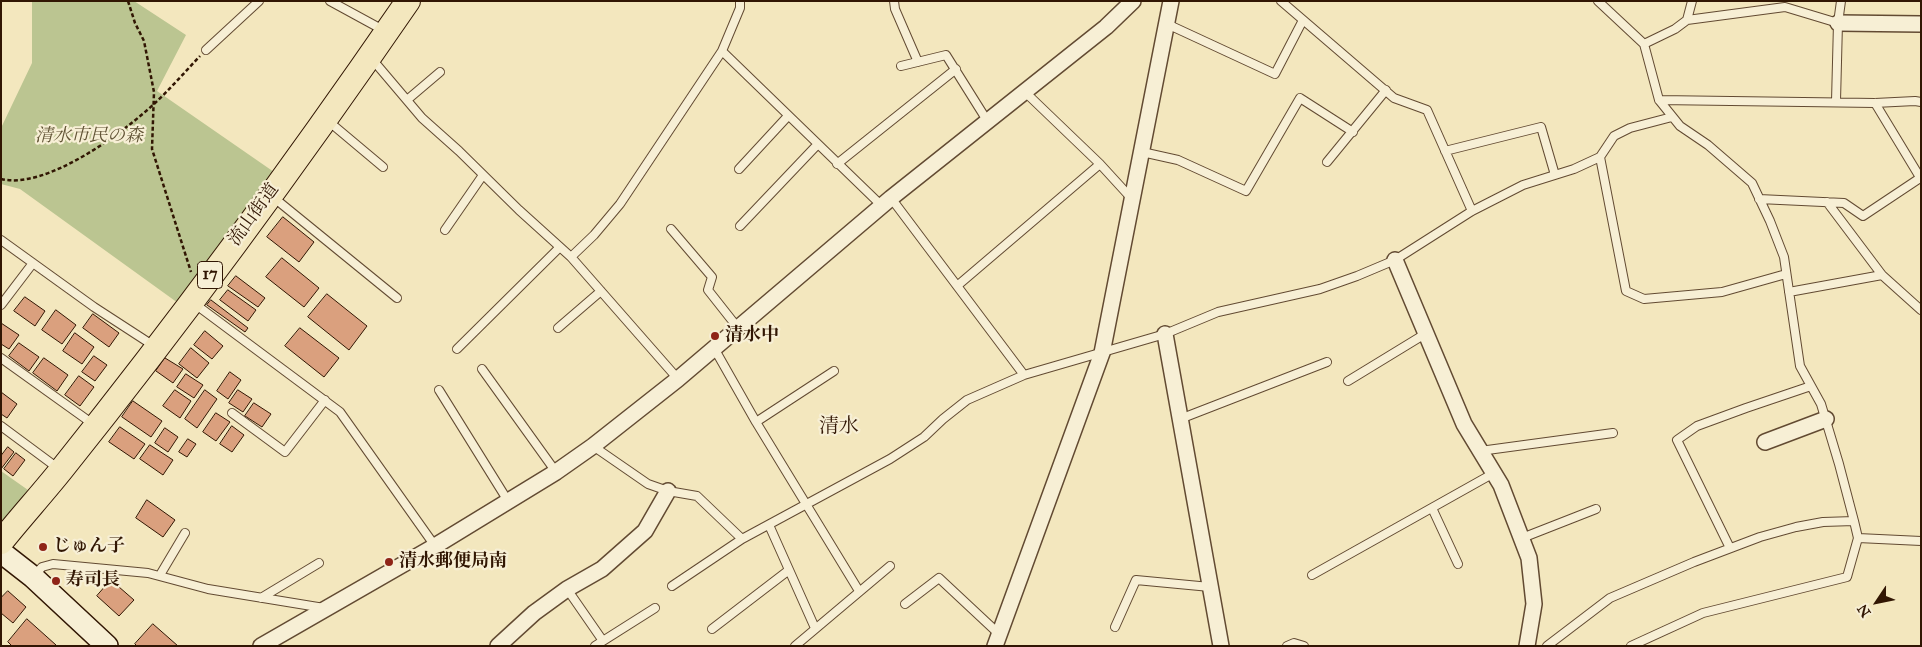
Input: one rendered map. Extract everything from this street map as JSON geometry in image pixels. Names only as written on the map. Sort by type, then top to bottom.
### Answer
[{"type":"main road","name":"流山街道","points":[[1,542],[61,470],[156,347],[270,194],[408,1]]},
{"type":"street","points":[[270,644],[556,472],[593,446],[678,379],[886,202],[1106,27],[1133,1]]},
{"type":"street","points":[[997,643],[1102,353],[1171,1]]},
{"type":"street","points":[[1838,23],[1921,24]]},
{"type":"street","points":[[1395,260],[1464,424],[1501,485],[1529,558],[1534,604],[1527,646]]},
{"type":"street","points":[[1165,334],[1221,646]]},
{"type":"street","points":[[1765,442],[1826,419]]},
{"type":"street","points":[[502,645],[534,613],[567,589],[602,570],[645,531],[668,492]]},
{"type":"street","points":[[1,552],[33,577],[106,646]]},
{"type":"lane","points":[[206,50],[259,1]]},
{"type":"lane","points":[[330,1],[386,32]]},
{"type":"lane","points":[[572,257],[594,235],[620,204],[722,51],[740,8],[740,1]]},
{"type":"lane","points":[[894,1],[895,9],[918,62]]},
{"type":"lane","points":[[1282,1],[1394,98],[1427,110],[1472,211]]},
{"type":"lane","points":[[1598,1],[1644,44],[1659,100],[1680,126],[1708,145],[1752,183],[1784,257],[1800,366],[1821,404],[1840,464],[1858,538],[1848,577],[1703,613],[1631,646]]},
{"type":"lane","points":[[1687,20],[1692,1]]},
{"type":"lane","points":[[1836,101],[1838,23],[1841,1]]},
{"type":"lane","points":[[1644,44],[1674,29],[1687,20],[1785,7],[1838,23]]},
{"type":"lane","points":[[1167,24],[1275,74],[1303,20]]},
{"type":"lane","points":[[722,51],[837,164],[886,202],[957,286],[1024,375]]},
{"type":"lane","points":[[901,66],[946,55],[988,122]]},
{"type":"lane","points":[[370,56],[422,118],[572,257],[678,379]]},
{"type":"lane","points":[[837,164],[956,69]]},
{"type":"lane","points":[[407,100],[440,72]]},
{"type":"lane","points":[[1328,162],[1386,90]]},
{"type":"lane","points":[[1025,92],[1100,164],[1132,199]]},
{"type":"lane","points":[[1142,152],[1178,160],[1246,191],[1300,98],[1353,132]]},
{"type":"lane","points":[[1659,100],[1921,102]]},
{"type":"lane","points":[[1759,198],[1844,204],[1863,216],[1920,178],[1875,103]]},
{"type":"lane","points":[[739,169],[788,116]]},
{"type":"lane","points":[[672,586],[742,539],[890,459],[924,437],[967,400],[1024,375],[1165,334],[1218,312],[1320,290],[1395,260],[1472,211],[1523,185],[1574,169],[1600,157],[1614,136],[1630,128],[1672,116]]},
{"type":"lane","points":[[325,118],[383,167]]},
{"type":"lane","points":[[1445,151],[1540,127],[1555,175]]},
{"type":"lane","points":[[740,226],[817,145]]},
{"type":"lane","points":[[1600,157],[1626,291],[1644,299],[1722,292],[1786,274]]},
{"type":"lane","points":[[957,286],[1100,164]]},
{"type":"lane","points":[[445,230],[483,175]]},
{"type":"lane","points":[[270,194],[397,298]]},
{"type":"lane","points":[[1828,202],[1882,275],[1921,310]]},
{"type":"lane","points":[[671,229],[712,277],[708,290],[738,328]]},
{"type":"lane","points":[[1,240],[94,307],[156,347]]},
{"type":"lane","points":[[457,349],[560,247]]},
{"type":"lane","points":[[1,305],[33,263]]},
{"type":"lane","points":[[1789,292],[1882,275]]},
{"type":"lane","points":[[558,328],[601,291]]},
{"type":"lane","points":[[194,296],[340,412],[435,546]]},
{"type":"lane","points":[[1348,381],[1425,334]]},
{"type":"lane","points":[[714,348],[756,422],[859,591]]},
{"type":"lane","points":[[1,358],[95,426]]},
{"type":"lane","points":[[1180,419],[1327,362]]},
{"type":"lane","points":[[482,369],[556,472]]},
{"type":"lane","points":[[756,422],[834,371]]},
{"type":"lane","points":[[1730,548],[1678,440],[1697,426],[1811,386]]},
{"type":"lane","points":[[440,390],[508,501]]},
{"type":"lane","points":[[232,413],[285,452],[324,400]]},
{"type":"lane","points":[[1,426],[61,470]]},
{"type":"lane","points":[[1480,451],[1613,433]]},
{"type":"lane","points":[[593,446],[648,484],[668,492],[697,496],[742,539]]},
{"type":"lane","points":[[1312,575],[1494,473]]},
{"type":"lane","points":[[1432,508],[1458,564]]},
{"type":"lane","points":[[1522,538],[1596,509]]},
{"type":"lane","points":[[1546,646],[1610,598],[1694,562],[1760,537],[1796,527],[1823,522],[1854,521]]},
{"type":"lane","points":[[770,525],[815,628]]},
{"type":"lane","points":[[160,575],[185,533]]},
{"type":"lane","points":[[1858,538],[1921,541]]},
{"type":"lane","points":[[261,598],[319,563]]},
{"type":"lane","points":[[33,577],[42,567],[53,564],[160,575],[208,589],[329,608]]},
{"type":"lane","points":[[795,646],[890,566]]},
{"type":"lane","points":[[712,629],[789,570]]},
{"type":"lane","points":[[905,604],[939,578],[997,643]]},
{"type":"lane","points":[[1114,628],[1136,580],[1210,587]]},
{"type":"lane","points":[[567,589],[603,641]]},
{"type":"lane","points":[[595,646],[655,608]]},
{"type":"lane","points":[[1287,646],[1294,643],[1304,646]]},
{"type":"path","points":[[128,1],[135,23],[144,41],[154,92],[152,149],[194,296]]},
{"type":"path","points":[[1,179],[35,178],[67,166],[114,136],[154,104],[206,50]]},
{"type":"green space","name":"清水市民の森","points":[[32,1],[134,1],[186,35],[157,91],[274,172],[178,303],[20,189],[1,184],[1,128],[32,63]]},
{"type":"green space","points":[[1,471],[28,490],[3,522],[1,521]]},
{"type":"building","points":[[283,217],[314,242],[299,262],[267,237]]},
{"type":"building","points":[[282,258],[319,288],[304,307],[266,277]]},
{"type":"building","points":[[236,276],[265,298],[258,307],[228,286]]},
{"type":"building","points":[[228,290],[256,310],[248,321],[220,300]]},
{"type":"building","points":[[327,294],[367,326],[349,350],[308,317]]},
{"type":"building","points":[[25,297],[45,311],[35,326],[14,311]]},
{"type":"building","points":[[211,300],[248,328],[245,332],[207,305]]},
{"type":"building","points":[[56,310],[76,325],[62,344],[42,330]]},
{"type":"building","points":[[93,314],[119,333],[109,347],[83,328]]},
{"type":"building","points":[[1,323],[19,335],[9,349],[1,344]]},
{"type":"building","points":[[300,328],[339,358],[324,377],[285,346]]},
{"type":"building","points":[[205,331],[223,346],[212,359],[194,345]]},
{"type":"building","points":[[75,333],[94,347],[82,364],[63,351]]},
{"type":"building","points":[[19,343],[39,357],[29,371],[9,356]]},
{"type":"building","points":[[191,348],[209,363],[197,378],[179,364]]},
{"type":"building","points":[[94,356],[107,365],[95,381],[82,372]]},
{"type":"building","points":[[44,358],[68,375],[57,391],[33,373]]},
{"type":"building","points":[[165,358],[183,369],[173,383],[156,371]]},
{"type":"building","points":[[230,372],[241,380],[228,399],[217,391]]},
{"type":"building","points":[[186,374],[203,385],[194,398],[177,387]]},
{"type":"building","points":[[79,376],[94,387],[80,406],[65,395]]},
{"type":"building","points":[[175,390],[191,401],[180,418],[163,406]]},
{"type":"building","points":[[205,390],[217,399],[197,428],[185,419]]},
{"type":"building","points":[[238,390],[252,399],[243,412],[229,403]]},
{"type":"building","points":[[1,392],[17,404],[7,418],[1,414]]},
{"type":"building","points":[[133,401],[162,421],[151,437],[122,417]]},
{"type":"building","points":[[254,403],[271,414],[262,427],[245,416]]},
{"type":"building","points":[[216,413],[230,422],[216,441],[203,432]]},
{"type":"building","points":[[232,426],[244,435],[232,452],[220,444]]},
{"type":"building","points":[[120,427],[145,444],[134,459],[109,442]]},
{"type":"building","points":[[165,428],[178,437],[168,452],[155,443]]},
{"type":"building","points":[[188,439],[196,444],[187,457],[179,452]]},
{"type":"building","points":[[150,445],[173,460],[163,475],[140,459]]},
{"type":"building","points":[[8,447],[14,452],[1,469],[1,456]]},
{"type":"building","points":[[16,453],[25,460],[13,476],[4,469]]},
{"type":"building","points":[[147,500],[175,520],[163,537],[136,518]]},
{"type":"building","points":[[111,580],[134,600],[119,616],[97,596]]},
{"type":"building","points":[[8,591],[26,607],[13,623],[1,613],[1,598]]},
{"type":"building","points":[[27,619],[56,645],[12,646],[8,642]]},
{"type":"building","points":[[153,624],[178,646],[137,646],[135,644]]},
{"type":"place","name":"清水中","points":[[715,336]]},
{"type":"place","name":"じゅん子","points":[[43,547]]},
{"type":"place","name":"清水郵便局南","points":[[389,562]]},
{"type":"place","name":"寿司長","points":[[56,581]]},
{"type":"district","name":"清水","points":[[839,427]]}]
